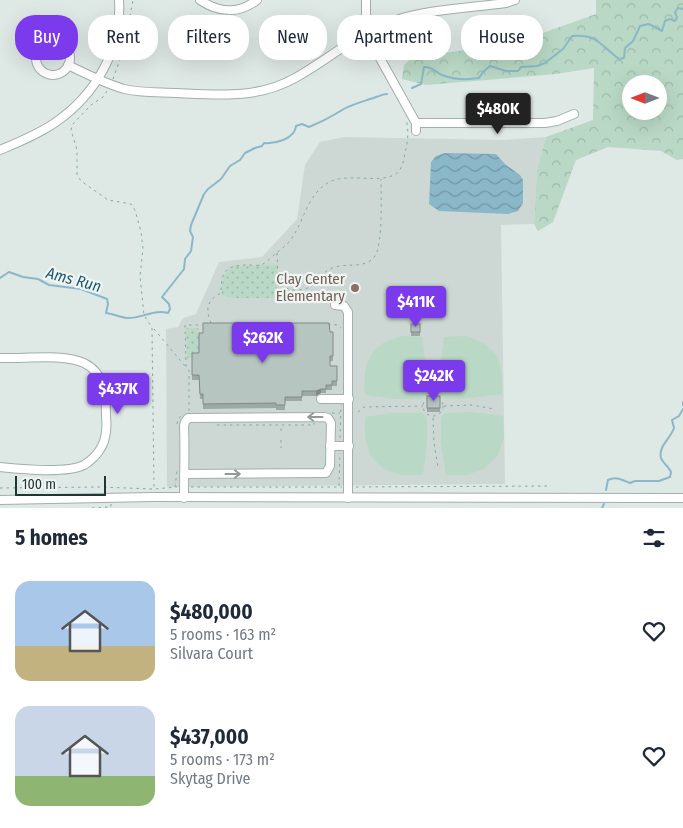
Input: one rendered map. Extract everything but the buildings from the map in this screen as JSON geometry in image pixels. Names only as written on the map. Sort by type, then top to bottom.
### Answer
[{"type":"street","points":[[0,150],[55,123],[77,104],[98,80],[114,45],[119,18],[119,0]]},
{"type":"street","points":[[200,0],[215,8],[232,11],[248,6],[257,0]]},
{"type":"street","points":[[366,0],[366,15]]},
{"type":"street","points":[[415,15],[506,3],[514,0]]},
{"type":"street","points":[[51,41],[61,43],[68,50],[68,65],[59,73],[54,74],[43,71],[37,62],[38,50],[51,41]]},
{"type":"street","points":[[68,65],[98,80],[127,89],[144,92],[226,96],[269,89],[296,78],[337,52]]},
{"type":"street","points":[[380,60],[416,127],[545,123],[557,122],[574,114]]},
{"type":"street","points":[[335,305],[344,306],[348,312],[348,498]]},
{"type":"street","points":[[0,358],[69,359],[87,365],[97,373],[104,387],[106,425],[105,438],[99,451],[92,459],[79,467],[70,469],[34,469],[0,467]]},
{"type":"street","points":[[321,399],[348,399]]},
{"type":"street","points":[[184,474],[322,474],[330,469],[330,421],[324,417],[191,418],[185,422],[185,452],[184,474],[184,498]]},
{"type":"street","points":[[330,446],[348,446]]},
{"type":"street","points":[[0,500],[101,503],[184,498],[683,498]]},
{"type":"path","points":[[133,0],[124,48],[111,84],[103,98],[91,105],[72,125],[77,150],[77,175],[81,181],[108,200],[128,202],[133,206],[141,232],[143,250],[140,276],[144,315],[152,328],[186,366]]},
{"type":"path","points":[[212,325],[208,317],[207,306],[210,300],[221,293],[222,277],[228,268],[236,265],[261,265],[277,253],[292,238],[310,201],[327,182],[345,178],[381,178],[392,176],[399,171],[403,163],[408,135],[405,119]]},
{"type":"path","points":[[277,253],[278,280],[285,288],[290,290],[307,289],[314,286],[323,274],[336,266],[368,262],[376,255],[379,243],[381,178]]},
{"type":"path","points":[[241,324],[288,324]]},
{"type":"path","points":[[325,324],[337,325],[341,329]]},
{"type":"path","points":[[189,411],[185,325],[203,325]]},
{"type":"path","points":[[152,328],[154,489]]},
{"type":"path","points":[[433,368],[433,396]]},
{"type":"path","points":[[422,406],[425,400],[433,396],[439,398],[444,406]]},
{"type":"path","points":[[340,404],[340,442]]},
{"type":"path","points":[[444,406],[472,405],[494,409]]},
{"type":"path","points":[[358,412],[364,407],[422,406]]},
{"type":"path","points":[[422,406],[427,415],[434,416],[442,412],[444,406]]},
{"type":"path","points":[[434,416],[434,443],[438,467]]},
{"type":"path","points":[[281,422],[281,431]]},
{"type":"path","points":[[281,440],[281,448]]},
{"type":"path","points":[[339,487],[340,450]]},
{"type":"path","points":[[354,487],[550,486]]},
{"type":"path","points":[[0,488],[343,487]]},
{"type":"path","points":[[92,508],[101,503],[111,507]]},
{"type":"shaded area","name":"Clay Center Elementary","points":[[344,137],[504,140],[546,137],[537,170],[534,224],[501,225],[505,484],[167,487],[166,329],[178,327],[183,318],[196,314],[219,262],[262,257],[297,219],[305,165],[320,142]]},
{"type":"green space","points":[[596,0],[683,0],[683,159],[677,160],[661,151],[608,147],[576,160],[553,222],[538,231],[534,224],[537,170],[546,137],[593,120],[594,68],[556,74],[426,85],[402,79],[404,65],[410,60],[451,60],[451,52],[461,51],[461,60],[543,60],[543,33],[596,14]]},
{"type":"green space","points":[[277,265],[277,298],[232,298],[222,295],[223,278],[233,266]]},
{"type":"green space","points":[[186,328],[199,328],[199,356],[187,358]]},
{"type":"green space","points":[[401,336],[422,337],[427,394],[421,399],[396,399],[365,395],[365,374],[368,360],[376,349],[384,343]]},
{"type":"green space","points":[[466,336],[486,345],[497,357],[500,364],[502,394],[445,399],[440,394],[440,367],[444,337]]},
{"type":"green space","points":[[472,412],[503,416],[504,438],[498,455],[484,469],[467,475],[446,475],[441,444],[441,418],[445,413]]},
{"type":"green space","points":[[393,413],[422,413],[427,418],[427,444],[423,475],[401,475],[384,469],[371,457],[365,438],[365,417]]},
{"type":"water","points":[[445,153],[496,154],[505,164],[520,175],[523,180],[523,203],[518,211],[508,214],[439,211],[429,204],[431,162],[436,156]]},
{"type":"waterway","name":"Ams Run","points":[[412,88],[421,84],[424,67],[431,68],[447,77],[465,79],[479,78],[490,66],[506,71],[518,71],[521,67],[537,66],[545,63],[563,49],[572,36],[588,37],[598,41],[619,59],[624,58],[625,48],[633,41],[640,26],[649,24],[662,31],[665,21],[670,19],[675,21],[677,18],[675,12],[678,8],[683,9]]},
{"type":"waterway","name":"Ams Run","points":[[0,278],[9,272],[23,277],[38,279],[49,285],[81,289],[107,299],[106,313],[124,318],[157,312],[168,313],[170,309],[169,304],[162,297],[184,269],[185,259],[191,251],[193,237],[190,231],[191,225],[204,194],[221,179],[230,166],[240,160],[245,153],[262,146],[264,143],[284,140],[295,131],[296,126],[302,124],[309,127],[350,106],[387,94]]},
{"type":"waterway","points":[[606,490],[608,480],[614,478],[630,483],[635,481],[659,481],[670,477],[671,472],[661,458],[661,450],[674,428],[672,420],[679,416],[683,409]]},
{"type":"waterway","points":[[602,508],[604,504]]},
{"type":"place","name":"Clay Center Elementary","points":[[355,288]]}]
